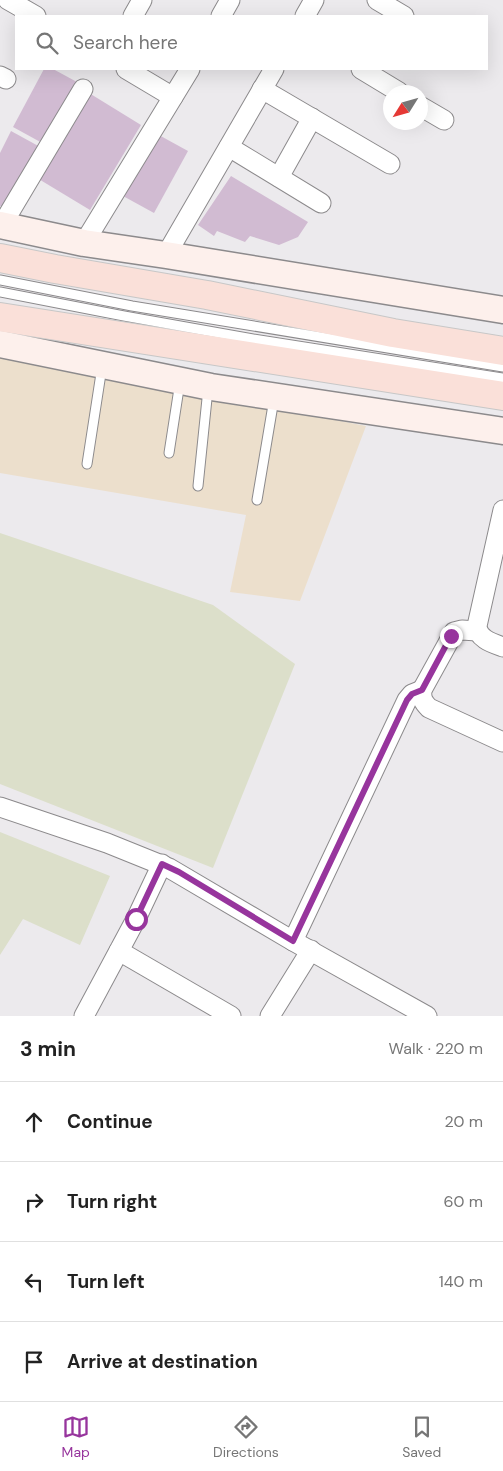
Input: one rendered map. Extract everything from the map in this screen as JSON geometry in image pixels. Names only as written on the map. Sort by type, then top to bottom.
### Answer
[{"type":"main road","points":[[0,258],[207,295],[393,333],[503,350]]},
{"type":"main road","points":[[0,317],[503,396]]},
{"type":"street","points":[[8,0],[34,15]]},
{"type":"street","points":[[134,15],[142,0]]},
{"type":"street","points":[[222,15],[230,0]]},
{"type":"street","points":[[305,15],[314,0]]},
{"type":"street","points":[[377,0],[402,15]]},
{"type":"street","points":[[128,70],[173,97]]},
{"type":"street","points":[[84,243],[189,70]]},
{"type":"street","points":[[166,255],[273,70]]},
{"type":"street","points":[[362,70],[387,85]]},
{"type":"street","points":[[83,89],[1,225],[84,243],[503,310]]},
{"type":"street","points":[[262,89],[390,164]]},
{"type":"street","points":[[428,111],[444,120]]},
{"type":"street","points":[[279,177],[312,118]]},
{"type":"street","points":[[228,147],[321,203]]},
{"type":"street","points":[[0,344],[208,386],[503,431]]},
{"type":"street","points":[[503,510],[477,626],[480,636],[503,648]]},
{"type":"street","points":[[478,631],[462,630],[454,632],[422,690],[421,697],[429,708],[503,742]]},
{"type":"street","points":[[293,941],[407,700],[412,694],[422,690]]},
{"type":"street","points":[[0,807],[106,843],[179,872],[293,941],[427,1016]]},
{"type":"street","points":[[84,1016],[162,864]]},
{"type":"street","points":[[270,1016],[311,950]]},
{"type":"street","points":[[119,951],[232,1016]]},
{"type":"lane","points":[[0,280],[141,307],[503,367]]},
{"type":"lane","points":[[0,292],[253,339],[503,378]]},
{"type":"lane","points":[[87,464],[103,365]]},
{"type":"lane","points":[[169,453],[180,381]]},
{"type":"lane","points":[[198,486],[208,386]]},
{"type":"lane","points":[[257,500],[274,396]]},
{"type":"shaded area","points":[[0,353],[366,426],[300,601],[230,592],[246,515],[0,473]]},
{"type":"green space","points":[[0,533],[213,605],[295,664],[213,868],[0,784]]},
{"type":"green space","points":[[0,832],[110,876],[80,945],[23,919],[0,955]]},
{"type":"building","points":[[43,70],[55,70],[77,82],[44,144],[13,127]]},
{"type":"building","points":[[89,93],[141,125],[90,210],[37,178]]},
{"type":"building","points":[[11,131],[42,148],[9,210],[0,206],[0,153]]},
{"type":"building","points":[[157,134],[188,151],[154,213],[123,196]]},
{"type":"building","points":[[231,176],[308,222],[298,237],[279,245],[250,236],[245,242],[217,231],[214,236],[198,225]]},
{"type":"route","points":[[136,919],[162,864],[179,872],[293,941],[409,696],[422,690],[451,636]]}]
